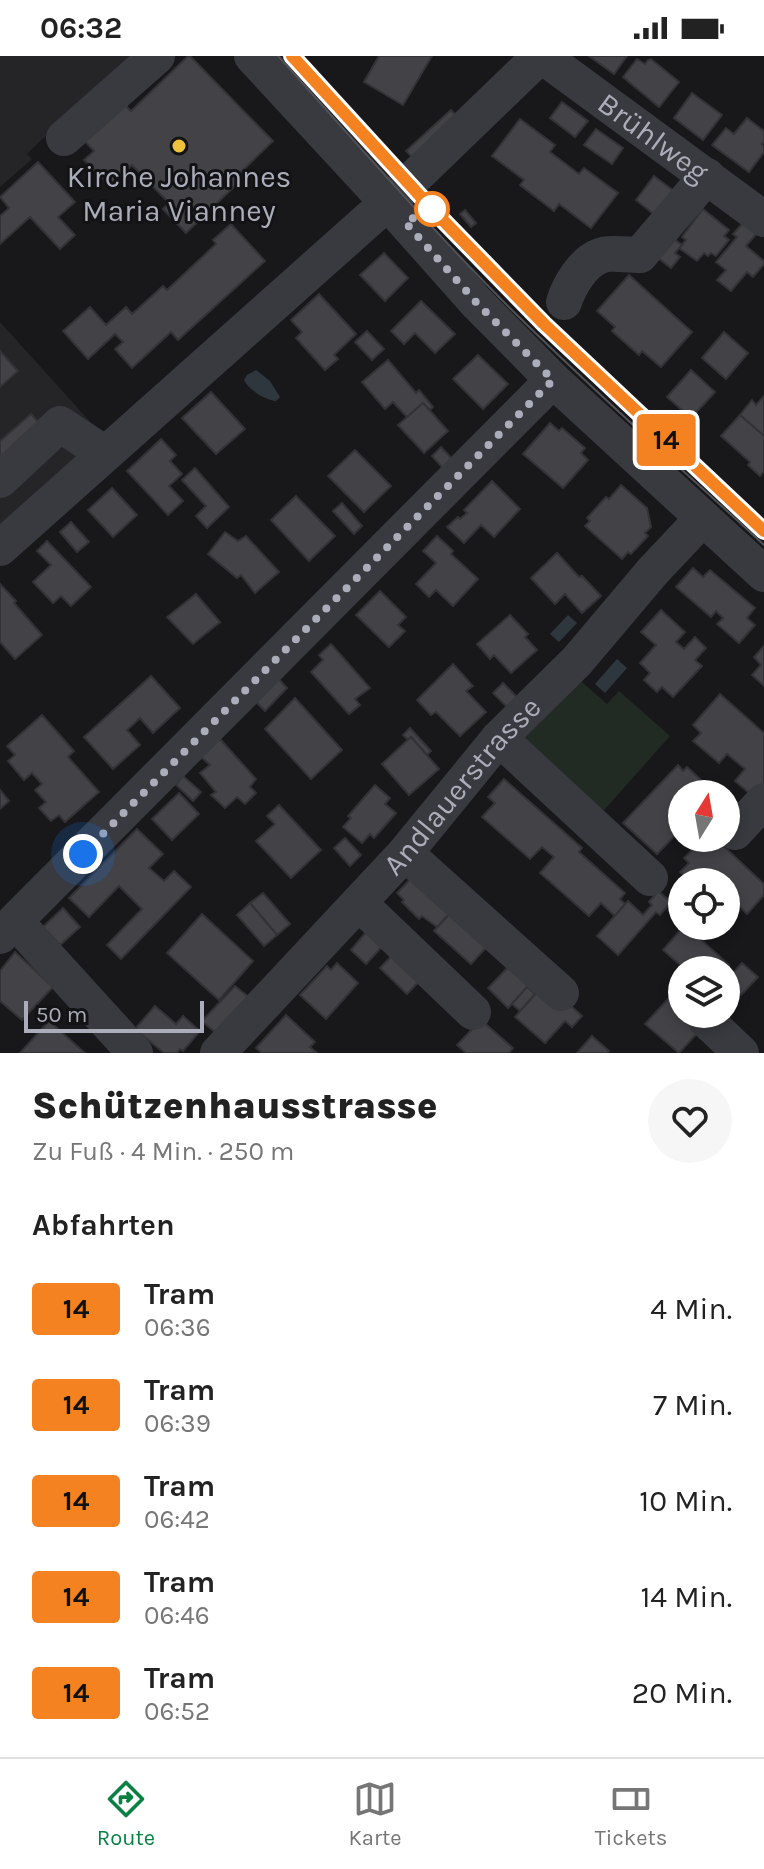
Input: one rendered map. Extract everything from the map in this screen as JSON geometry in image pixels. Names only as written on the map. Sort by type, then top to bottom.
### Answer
[{"type":"street","points":[[64,138],[157,56]]},
{"type":"street","points":[[252,56],[476,302],[553,380],[764,574]]},
{"type":"street","points":[[0,548],[387,202],[541,56]]},
{"type":"street","name":"Brühlweg","points":[[541,56],[764,219]]},
{"type":"street","points":[[564,302],[568,289],[583,268],[600,255],[640,255],[707,176]]},
{"type":"street","points":[[135,1053],[8,929],[553,380]]},
{"type":"street","points":[[0,480],[60,424],[105,454]]},
{"type":"street","name":"Andlauerstrasse","points":[[218,1053],[405,853],[499,738],[577,661],[653,571],[703,518]]},
{"type":"street","points":[[499,738],[650,878]]},
{"type":"street","points":[[740,827],[764,801]]},
{"type":"street","points":[[405,853],[561,993]]},
{"type":"street","points":[[359,903],[473,1012]]},
{"type":"street","points":[[714,1028],[741,1053]]},
{"type":"shaded area","points":[[0,56],[142,56],[38,143],[27,154],[32,159],[0,187]]},
{"type":"shaded area","points":[[260,56],[305,56],[409,170],[391,186]]},
{"type":"shaded area","points":[[0,322],[102,435],[0,525]]},
{"type":"shaded area","points":[[256,370],[270,381],[280,397],[276,401],[258,394],[246,384],[244,380],[247,375]]},
{"type":"shaded area","points":[[568,615],[577,623],[559,642],[550,634]]},
{"type":"shaded area","points":[[617,659],[627,668],[605,693],[595,684]]},
{"type":"shaded area","points":[[576,677],[607,704],[619,691],[670,736],[597,818],[515,744]]},
{"type":"building","name":"Kirche Johannes Maria Vianney","points":[[188,56],[273,141],[239,174],[242,179],[186,233],[163,209],[169,203],[132,165],[110,186],[84,160],[94,151],[80,136],[119,99],[131,111]]},
{"type":"building","points":[[379,56],[432,56],[403,105],[364,82]]},
{"type":"building","points":[[589,56],[627,56],[614,74]]},
{"type":"building","points":[[637,59],[645,64],[651,59],[679,82],[659,107],[623,77]]},
{"type":"building","points":[[692,93],[722,115],[703,140],[674,118]]},
{"type":"building","points":[[562,102],[588,121],[575,137],[550,118]]},
{"type":"building","points":[[451,110],[457,117],[412,157],[406,151]]},
{"type":"building","points":[[747,118],[764,131],[764,152],[749,172],[712,145],[726,128],[734,134]]},
{"type":"building","points":[[520,119],[555,145],[550,152],[579,174],[584,168],[618,193],[591,228],[559,204],[554,211],[520,185],[524,180],[492,156]]},
{"type":"building","points":[[596,129],[623,148],[612,164],[584,145]]},
{"type":"building","points":[[38,162],[75,202],[58,217],[75,235],[60,249],[30,217],[0,244],[0,216],[9,208],[0,197]]},
{"type":"building","points":[[654,176],[679,195],[660,219],[636,200]]},
{"type":"building","points":[[703,209],[729,230],[724,236],[729,240],[716,256],[704,253],[697,261],[679,248],[686,240],[682,237]]},
{"type":"building","points":[[465,210],[476,223],[471,227],[460,214]]},
{"type":"building","points":[[744,222],[757,233],[746,246],[764,264],[753,277],[747,272],[731,291],[717,280],[726,270],[716,262],[737,237],[733,234]]},
{"type":"building","points":[[231,224],[265,261],[178,340],[171,332],[132,368],[115,349],[123,342],[115,334],[88,359],[63,331],[90,307],[106,325],[126,307],[132,314],[163,286],[167,290],[216,244],[213,240]]},
{"type":"building","points":[[669,235],[682,245],[675,253],[680,257],[671,268],[653,254]]},
{"type":"building","points":[[384,253],[408,278],[385,301],[360,275]]},
{"type":"building","points":[[629,275],[692,332],[661,367],[642,351],[639,355],[612,331],[615,327],[597,311]]},
{"type":"building","points":[[319,294],[356,334],[334,355],[338,359],[325,370],[296,338],[302,332],[291,320]]},
{"type":"building","points":[[421,301],[455,334],[435,353],[415,333],[404,344],[391,331]]},
{"type":"building","points":[[367,331],[384,349],[372,360],[355,342]]},
{"type":"building","points":[[724,332],[748,353],[726,379],[702,358]]},
{"type":"building","points":[[0,351],[18,371],[0,387]]},
{"type":"building","points":[[478,355],[508,384],[483,409],[453,379]]},
{"type":"building","points":[[388,360],[416,393],[419,390],[433,407],[430,410],[423,403],[407,417],[393,402],[385,409],[362,382]]},
{"type":"building","points":[[691,370],[715,392],[691,418],[667,397]]},
{"type":"building","points":[[211,392],[245,429],[216,454],[182,418]]},
{"type":"building","points":[[764,396],[764,436],[740,415],[752,400],[756,405]]},
{"type":"building","points":[[423,403],[448,431],[424,453],[398,425]]},
{"type":"building","points":[[31,414],[43,427],[0,466],[0,441]]},
{"type":"building","points":[[740,415],[764,436],[764,471],[760,476],[748,465],[750,462],[721,436]]},
{"type":"building","points":[[550,423],[559,431],[562,428],[585,448],[581,453],[588,460],[563,488],[523,454]]},
{"type":"building","points":[[161,439],[176,455],[170,461],[182,474],[169,486],[183,501],[168,515],[127,471]]},
{"type":"building","points":[[441,447],[453,460],[444,469],[432,456]]},
{"type":"building","points":[[355,450],[391,486],[364,512],[328,476]]},
{"type":"building","points":[[195,468],[229,507],[207,528],[196,516],[206,506],[182,480]]},
{"type":"building","points":[[492,481],[520,509],[494,537],[481,525],[464,543],[447,527],[467,513],[464,510]]},
{"type":"building","points":[[621,485],[647,508],[651,527],[645,533],[648,536],[622,559],[585,526],[590,521],[587,518]]},
{"type":"building","points":[[112,488],[137,515],[113,537],[88,510]]},
{"type":"building","points":[[296,496],[335,536],[309,561],[271,520]]},
{"type":"building","points":[[342,503],[362,526],[354,534],[333,511]]},
{"type":"building","points":[[71,522],[89,542],[77,552],[60,532]]},
{"type":"building","points":[[225,532],[238,541],[246,536],[279,572],[255,593],[241,575],[237,578],[208,554]]},
{"type":"building","points":[[437,536],[478,579],[453,606],[436,590],[429,597],[416,584],[436,563],[423,551]]},
{"type":"building","points":[[47,541],[91,587],[71,606],[61,596],[53,603],[33,582],[51,565],[37,551]]},
{"type":"building","points":[[557,553],[601,596],[582,613],[565,594],[555,604],[531,578]]},
{"type":"building","points":[[693,568],[703,577],[710,570],[755,608],[747,618],[755,625],[739,643],[717,624],[723,618],[716,611],[711,617],[676,587]]},
{"type":"building","points":[[0,584],[42,635],[15,659],[0,642]]},
{"type":"building","points":[[380,591],[406,617],[398,625],[405,631],[389,647],[356,615]]},
{"type":"building","points":[[196,594],[220,622],[193,644],[167,617]]},
{"type":"building","points":[[661,610],[685,632],[676,642],[684,649],[695,637],[706,648],[695,660],[702,666],[673,697],[662,687],[657,692],[644,680],[650,673],[640,663],[656,645],[641,632]]},
{"type":"building","points":[[510,615],[528,634],[525,637],[537,650],[511,673],[494,655],[490,659],[477,644]]},
{"type":"building","points":[[331,644],[370,688],[355,699],[360,705],[349,714],[311,672],[323,660],[319,655]]},
{"type":"building","points":[[764,646],[764,686],[752,675],[761,665],[754,657]]},
{"type":"building","points":[[453,664],[473,686],[466,691],[486,712],[460,736],[436,712],[431,715],[417,700]]},
{"type":"building","points":[[275,675],[287,688],[265,711],[252,698]]},
{"type":"building","points":[[151,676],[180,708],[153,733],[140,718],[127,730],[140,745],[113,769],[84,737]]},
{"type":"building","points":[[503,683],[517,697],[507,707],[493,693]]},
{"type":"building","points":[[720,694],[764,733],[764,786],[754,797],[740,785],[740,780],[736,780],[745,769],[727,754],[719,763],[693,741],[701,733],[693,725]]},
{"type":"building","points":[[295,698],[342,750],[311,779],[265,729]]},
{"type":"building","points":[[42,715],[74,751],[68,757],[99,792],[65,822],[59,815],[51,821],[39,808],[46,802],[35,790],[42,784],[32,773],[24,780],[8,761],[15,755],[7,746]]},
{"type":"building","points":[[410,728],[431,751],[427,755],[411,737],[408,740],[403,735]]},
{"type":"building","points":[[411,737],[439,769],[409,795],[382,764]]},
{"type":"building","points":[[220,739],[256,779],[250,787],[256,793],[245,804],[237,797],[225,808],[211,795],[216,792],[200,773],[210,765],[200,756]]},
{"type":"building","points":[[678,765],[683,771],[687,767],[701,780],[668,780],[668,843],[657,854],[623,823]]},
{"type":"building","points":[[183,776],[201,792],[193,801],[176,785]]},
{"type":"building","points":[[504,779],[582,848],[579,852],[625,893],[620,899],[625,904],[615,916],[601,903],[589,916],[540,873],[554,857],[542,847],[530,859],[482,817],[495,803],[488,797]]},
{"type":"building","points":[[375,785],[390,798],[385,804],[396,813],[374,838],[370,834],[362,843],[343,827],[351,818],[348,816]]},
{"type":"building","points":[[0,790],[9,801],[0,809]]},
{"type":"building","points":[[179,793],[199,814],[172,840],[152,819]]},
{"type":"building","points":[[279,805],[321,850],[291,878],[256,841],[275,824],[267,816]]},
{"type":"building","points":[[137,829],[163,854],[149,868],[164,881],[174,871],[191,887],[121,959],[107,945],[142,909],[119,886],[89,917],[69,898]]},
{"type":"building","points":[[345,838],[361,855],[350,866],[334,848]]},
{"type":"building","points":[[690,852],[730,852],[764,884],[764,895],[747,914],[740,907],[740,868],[684,868],[689,863],[684,858]]},
{"type":"building","points":[[419,870],[452,911],[437,927],[422,916],[419,919],[397,893]]},
{"type":"building","points":[[658,891],[668,899],[668,906],[660,915],[656,912],[618,955],[597,936],[628,901],[643,915],[652,905],[649,902]]},
{"type":"building","points":[[263,893],[290,924],[277,935],[250,903]]},
{"type":"building","points":[[250,903],[277,935],[264,946],[237,915]]},
{"type":"building","points":[[63,908],[80,927],[60,945],[43,927]]},
{"type":"building","points":[[452,911],[494,939],[471,964],[434,931]]},
{"type":"building","points":[[202,914],[253,961],[219,1000],[167,953]]},
{"type":"building","points":[[373,924],[389,939],[366,964],[351,950]]},
{"type":"building","points":[[672,940],[701,940],[719,956],[670,956],[663,950]]},
{"type":"building","points":[[398,949],[427,973],[407,994],[380,968]]},
{"type":"building","points":[[15,952],[53,987],[22,1020],[0,1001],[0,971]]},
{"type":"building","points":[[516,959],[536,978],[508,1008],[488,988]]},
{"type":"building","points":[[337,963],[358,983],[326,1019],[300,995],[327,966],[331,970]]},
{"type":"building","points":[[742,963],[758,977],[741,995],[740,994]]},
{"type":"building","points":[[235,986],[250,998],[217,1034],[202,1021]]},
{"type":"building","points":[[527,987],[535,994],[520,1011],[512,1004]]},
{"type":"building","points":[[539,990],[561,997],[582,1016],[572,1027],[565,1021],[545,1043],[515,1017]]},
{"type":"building","points":[[668,999],[668,1028],[702,1028],[679,1053],[645,1024]]},
{"type":"building","points":[[155,1006],[176,1024],[183,1016],[200,1031],[183,1051],[164,1053],[135,1029]]},
{"type":"building","points":[[286,1015],[315,1042],[310,1047],[317,1053],[262,1053],[256,1048]]},
{"type":"building","points":[[481,1020],[513,1048],[509,1053],[466,1053],[457,1045]]},
{"type":"building","points":[[49,1021],[85,1053],[20,1053]]},
{"type":"building","points":[[592,1036],[609,1051],[577,1053]]},
{"type":"tram line","points":[[278,56],[487,285],[609,403],[764,545]]},
{"type":"tram line","name":"14","points":[[292,56],[432,209],[544,324],[764,531]]},
{"type":"tram line","points":[[448,225],[583,362]]},
{"type":"place","name":"Kirche Johannes Maria Vianney","points":[[179,146]]},
{"type":"route","points":[[83,854],[553,380],[476,302],[405,222],[432,209]]}]
